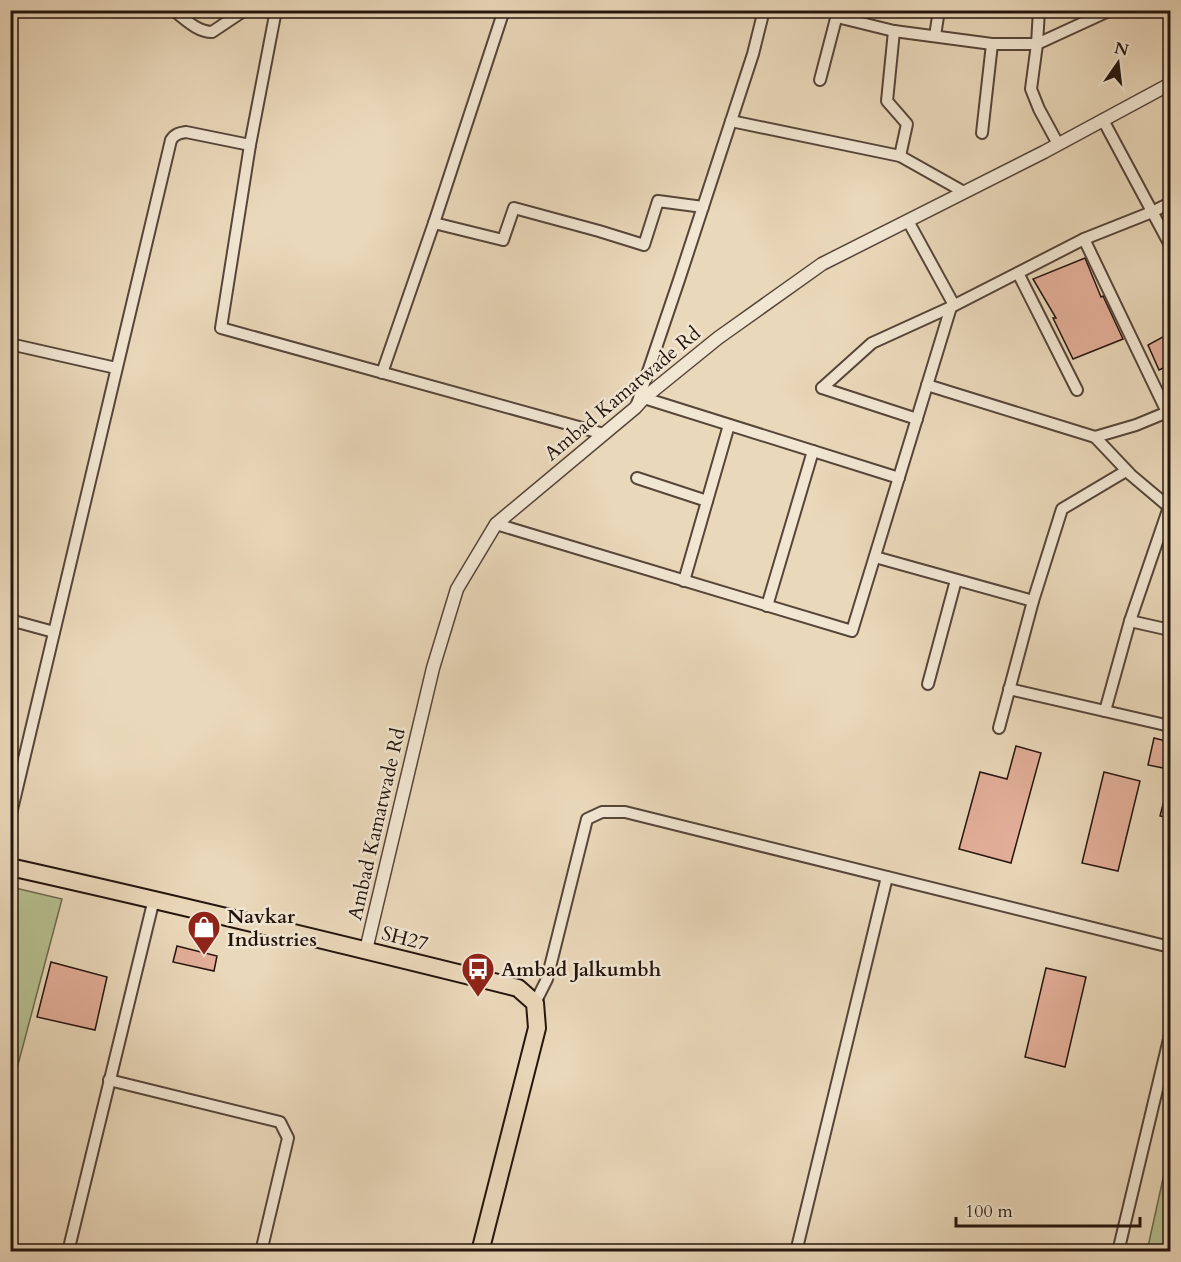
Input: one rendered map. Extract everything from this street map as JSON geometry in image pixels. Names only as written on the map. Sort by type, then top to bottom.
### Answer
[{"type":"main road","name":"SH27","points":[[10,867],[154,899],[518,988],[535,1003]]},
{"type":"main road","points":[[480,1251],[537,1028],[535,1003]]},
{"type":"street","points":[[173,10],[198,29],[207,32],[212,32],[245,10]]},
{"type":"street","points":[[276,10],[250,145],[222,328],[604,434]]},
{"type":"street","points":[[382,373],[504,10]]},
{"type":"street","points":[[635,408],[753,54],[764,10]]},
{"type":"street","points":[[935,36],[939,10]]},
{"type":"street","points":[[1039,10],[1031,89],[1058,144]]},
{"type":"street","points":[[820,80],[837,14],[894,31],[992,44],[1037,44],[1111,10]]},
{"type":"street","points":[[894,31],[887,101],[907,124],[900,156]]},
{"type":"street","points":[[982,133],[992,44]]},
{"type":"street","name":"Ambad Kamatwade Rd","points":[[366,950],[433,668],[457,589],[496,524],[718,338],[822,264],[1058,144],[1170,84]]},
{"type":"street","points":[[1103,120],[1170,245]]},
{"type":"street","points":[[731,121],[900,156],[964,192]]},
{"type":"street","points":[[10,818],[171,140],[173,136],[186,132],[250,145]]},
{"type":"street","points":[[434,223],[503,240],[513,208],[645,245],[658,201],[703,207]]},
{"type":"street","points":[[917,419],[822,388],[872,343],[953,306],[1084,239],[1170,203]]},
{"type":"street","points":[[496,524],[852,631],[953,306],[908,221]]},
{"type":"street","points":[[1084,239],[1169,411],[1136,425],[1095,437]]},
{"type":"street","points":[[1018,273],[1077,390]]},
{"type":"street","points":[[10,344],[116,368]]},
{"type":"street","points":[[927,385],[1095,437],[1126,471],[1170,507],[1130,621],[1105,711]]},
{"type":"street","points":[[644,398],[899,478]]},
{"type":"street","points":[[684,581],[729,424]]},
{"type":"street","points":[[767,606],[813,451]]},
{"type":"street","points":[[999,728],[1033,601],[1062,509],[1126,471]]},
{"type":"street","points":[[637,478],[707,501]]},
{"type":"street","points":[[875,557],[1033,601]]},
{"type":"street","points":[[928,684],[956,579]]},
{"type":"street","points":[[10,620],[54,632]]},
{"type":"street","points":[[1130,621],[1170,630]]},
{"type":"street","points":[[1009,689],[1170,726]]},
{"type":"street","points":[[535,1003],[547,979],[587,819],[602,812],[625,812],[1170,948]]},
{"type":"street","points":[[796,1251],[887,877]]},
{"type":"street","points":[[68,1251],[154,899]]},
{"type":"street","points":[[1118,1251],[1170,1035]]},
{"type":"street","points":[[109,1080],[280,1122],[288,1138],[261,1251]]},
{"type":"green space","points":[[10,887],[62,899],[11,1091]]},
{"type":"green space","points":[[1170,1147],[1170,1251],[1147,1251]]},
{"type":"building","points":[[1085,258],[1101,297],[1103,296],[1123,339],[1073,359],[1053,318],[1056,318],[1033,279]]},
{"type":"building","points":[[1170,333],[1170,365],[1159,370],[1148,345]]},
{"type":"building","points":[[1154,738],[1170,742],[1168,769],[1148,765]]},
{"type":"building","points":[[1016,746],[1041,753],[1011,863],[959,849],[980,772],[1007,779]]},
{"type":"building","points":[[1104,772],[1140,781],[1118,871],[1082,863]]},
{"type":"building","points":[[1167,789],[1170,789],[1170,818],[1160,816]]},
{"type":"building","points":[[177,946],[217,956],[214,971],[173,962]]},
{"type":"building","points":[[51,962],[107,977],[95,1030],[37,1017]]},
{"type":"building","points":[[1046,968],[1086,977],[1065,1067],[1025,1057]]},
{"type":"place","name":"Navkar Industries","points":[[204,956]]},
{"type":"place","name":"Ambad Jalkumbh","points":[[478,998]]}]
